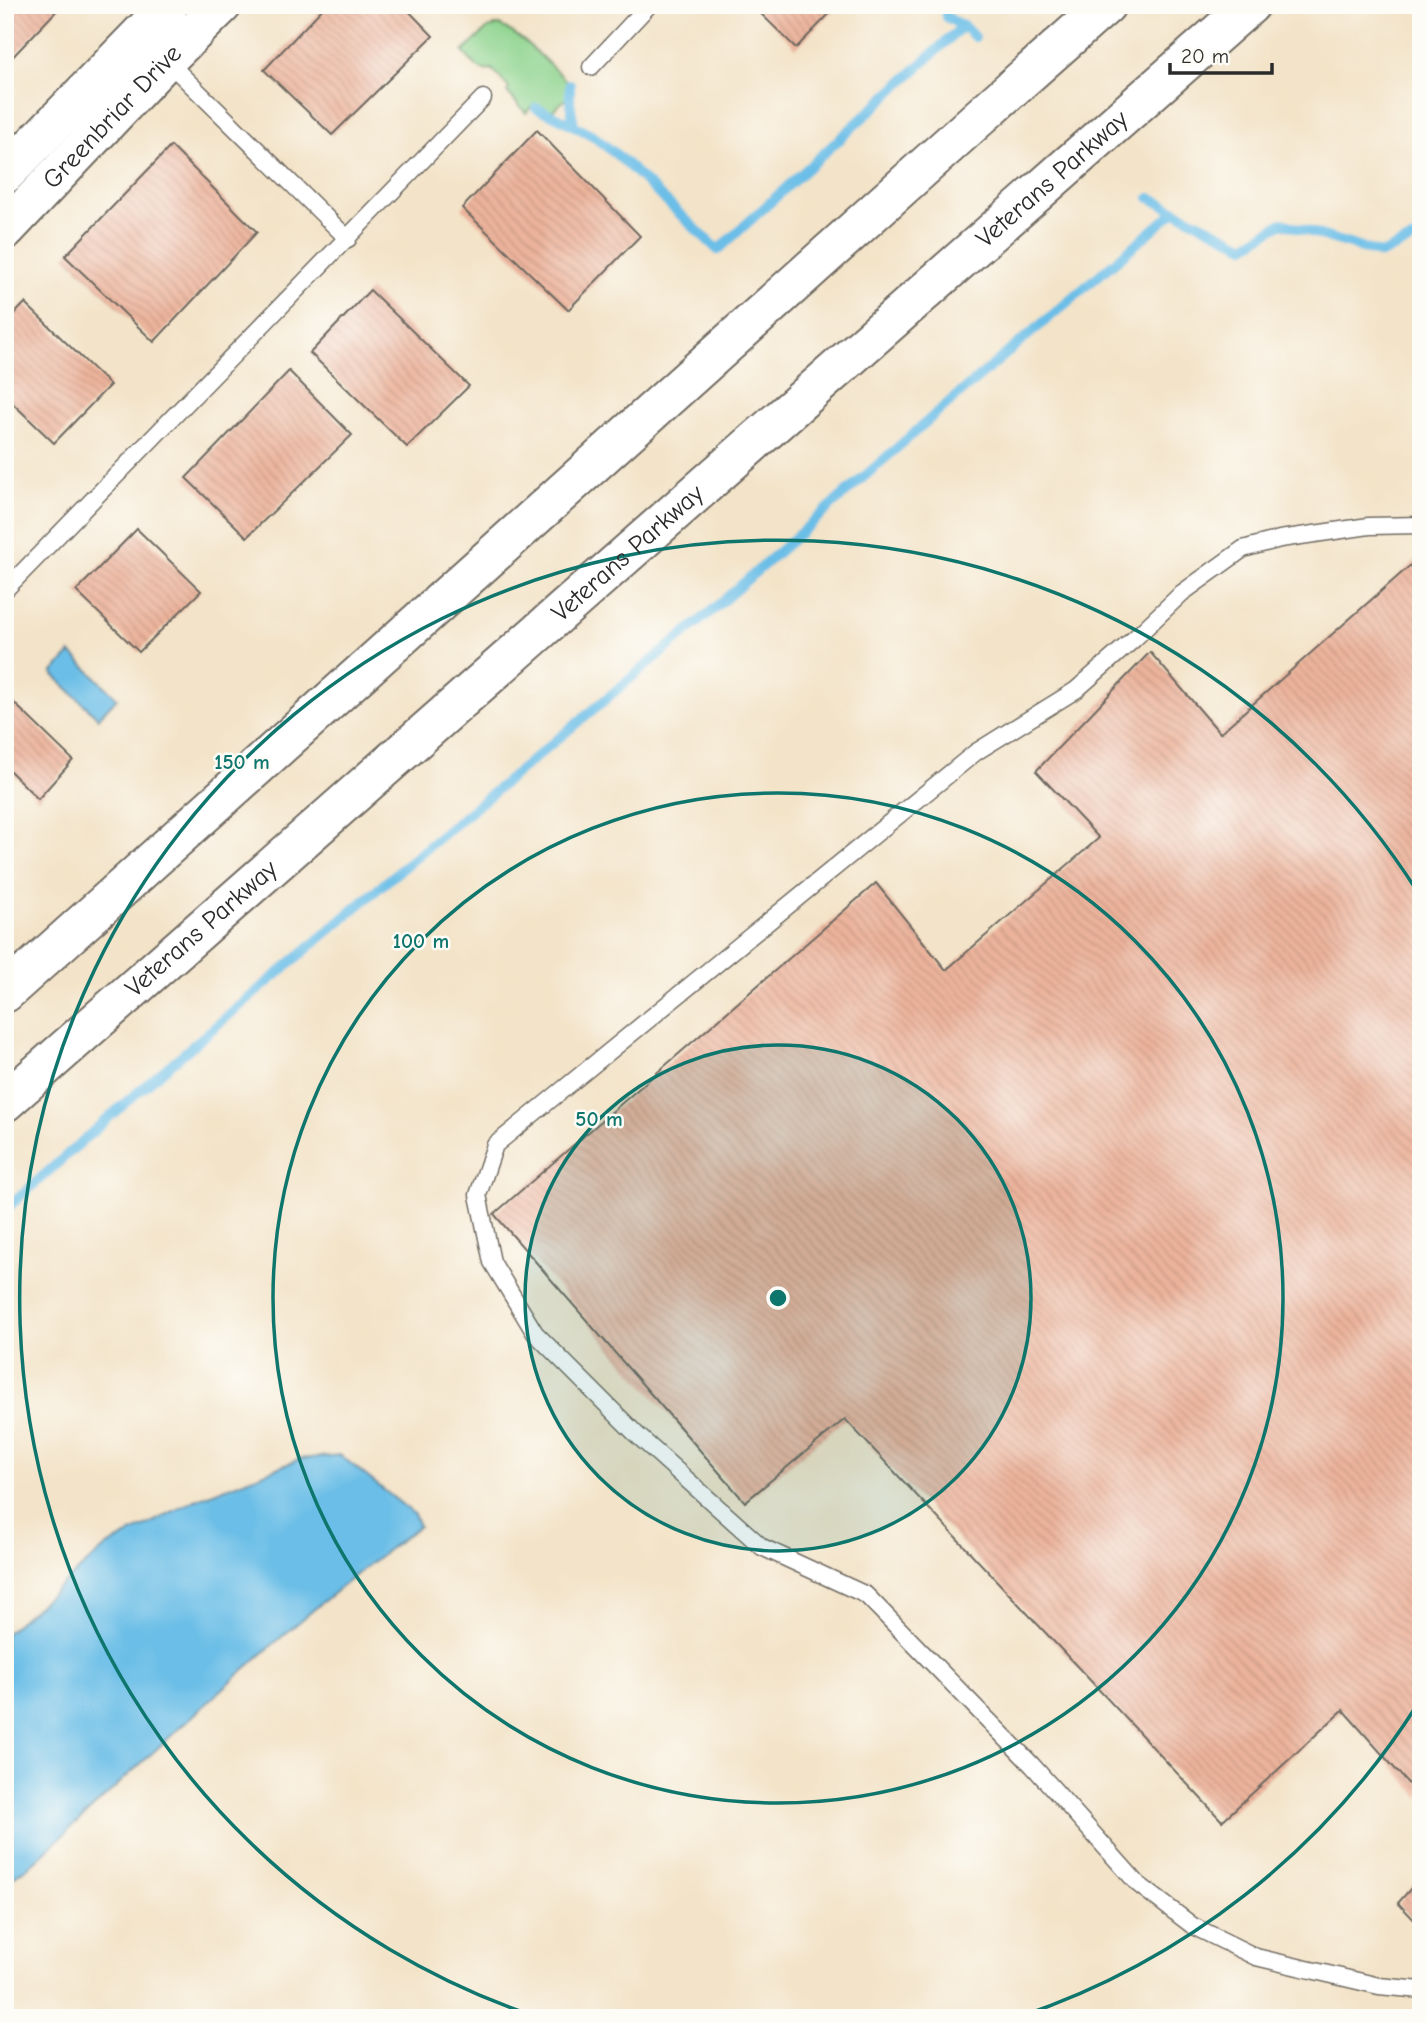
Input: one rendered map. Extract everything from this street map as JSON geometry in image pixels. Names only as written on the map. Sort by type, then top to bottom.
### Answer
[{"type":"main road","name":"Greenbriar Drive","points":[[5,174],[169,5]]},
{"type":"main road","name":"Greenbriar Drive","points":[[5,230],[166,60],[222,5]]},
{"type":"main road","points":[[5,993],[1106,5]]},
{"type":"main road","name":"Veterans Parkway","points":[[5,1102],[1250,5]]},
{"type":"lane","points":[[591,67],[649,5]]},
{"type":"lane","points":[[166,60],[348,239]]},
{"type":"lane","points":[[5,590],[483,98]]},
{"type":"lane","points":[[1421,525],[1369,526],[1280,539],[1243,549],[1182,593],[1076,690],[976,751],[495,1144],[478,1195],[492,1262],[535,1333],[636,1434],[762,1547],[866,1595],[1032,1765],[1138,1884],[1193,1926],[1256,1957],[1379,1986],[1421,1990]]},
{"type":"green space","points":[[499,25],[527,43],[568,82],[569,96],[551,112],[537,106],[531,107],[526,113],[507,92],[509,88],[492,69],[480,69],[463,52],[488,28]]},
{"type":"water","points":[[71,653],[117,698],[98,718],[52,673]]},
{"type":"water","points":[[340,1455],[414,1514],[419,1526],[270,1647],[34,1862],[5,1883],[5,1634],[107,1546],[193,1501],[300,1459]]},
{"type":"building","points":[[5,5],[62,5],[5,65]]},
{"type":"building","points":[[326,5],[403,5],[433,36],[332,135],[264,70]]},
{"type":"building","points":[[752,5],[838,5],[796,48]]},
{"type":"building","points":[[537,130],[640,236],[568,310],[462,208]]},
{"type":"building","points":[[171,146],[257,232],[154,342],[65,256]]},
{"type":"building","points":[[370,290],[469,386],[407,447],[310,353]]},
{"type":"building","points":[[25,303],[110,385],[54,443],[5,396],[5,324]]},
{"type":"building","points":[[289,371],[352,435],[247,537],[186,478]]},
{"type":"building","points":[[137,529],[201,591],[139,652],[76,591]]},
{"type":"building","points":[[1421,556],[1421,1798],[1343,1710],[1222,1821],[845,1419],[745,1502],[494,1214],[876,883],[946,970],[1099,838],[1036,771],[1150,652],[1220,733]]},
{"type":"building","points":[[10,699],[73,760],[38,799],[5,766],[5,704]]},
{"type":"building","points":[[1421,1877],[1421,1927],[1398,1903]]},
{"type":"waterway","points":[[945,5],[946,17],[963,26]]},
{"type":"waterway","points":[[536,108],[592,135],[718,250],[963,26],[975,37]]},
{"type":"waterway","points":[[570,84],[574,125]]},
{"type":"waterway","points":[[1150,198],[1178,212]]},
{"type":"waterway","points":[[5,1210],[125,1103],[707,615],[940,410],[1175,211],[1245,246],[1282,223],[1381,254],[1415,238],[1421,240]]}]
